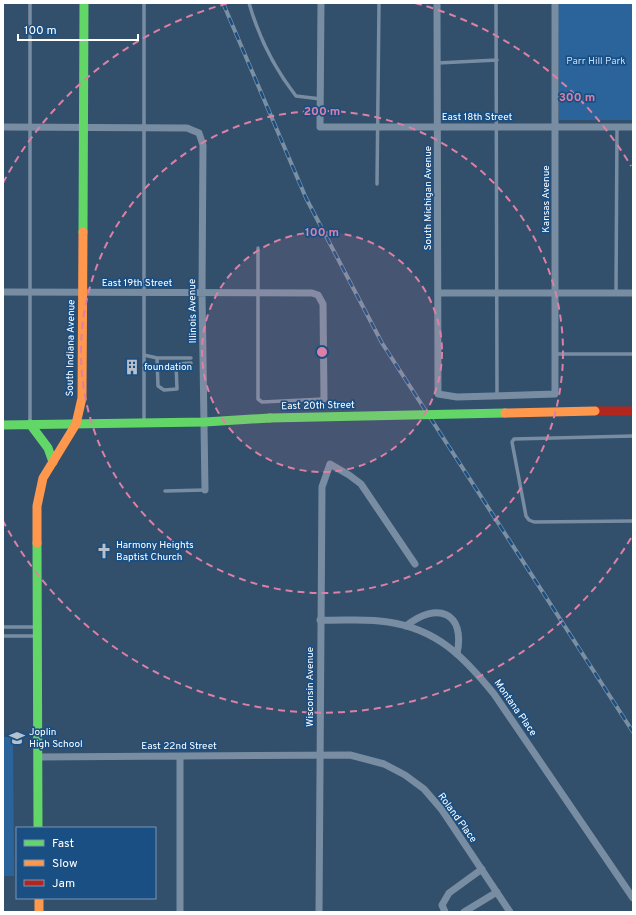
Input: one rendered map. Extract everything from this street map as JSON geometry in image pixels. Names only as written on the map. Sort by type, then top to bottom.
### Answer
[{"type":"street","name":"South Indiana Avenue","points":[[38,827],[37,506],[43,478],[76,424],[82,398],[84,3]]},
{"type":"street","points":[[321,3],[321,99]]},
{"type":"street","name":"South Michigan Avenue","points":[[437,3],[438,394],[457,397],[497,396]]},
{"type":"street","name":"Kansas Avenue","points":[[497,396],[555,394],[555,3]]},
{"type":"street","name":"East 18th Street","points":[[321,99],[320,127],[633,127]]},
{"type":"street","points":[[3,127],[144,128]]},
{"type":"street","name":"Illinois Avenue","points":[[144,128],[187,128],[199,133],[203,145],[202,293],[205,490]]},
{"type":"street","name":"East 19th Street","points":[[3,292],[305,292],[318,295],[323,304],[324,399]]},
{"type":"street","points":[[438,293],[633,293]]},
{"type":"street","name":"East 20th Street","points":[[3,425],[204,422],[270,418],[633,411]]},
{"type":"street","points":[[30,424],[48,448],[53,462]]},
{"type":"street","name":"Wisconsin Avenue","points":[[319,912],[322,487],[330,464],[361,484],[415,564]]},
{"type":"street","points":[[406,626],[417,617],[426,614],[436,612],[444,614],[456,624],[460,633],[461,640],[457,654]]},
{"type":"street","name":"Montana Place","points":[[320,620],[387,622],[406,626],[434,636],[457,654],[472,668],[494,694],[633,898]]},
{"type":"street","name":"Roland Place","points":[[320,756],[350,755],[384,764],[405,775],[424,790],[442,810],[510,912]]},
{"type":"street","name":"East 22nd Street","points":[[38,756],[320,756]]},
{"type":"street","points":[[180,756],[180,912]]},
{"type":"street","points":[[445,912],[442,905],[445,896],[482,869]]},
{"type":"street","points":[[464,912],[497,892]]},
{"type":"street","points":[[39,899],[39,912]]},
{"type":"lane","points":[[30,3],[30,424]]},
{"type":"lane","points":[[144,3],[144,423]]},
{"type":"lane","points":[[249,3],[263,43],[280,75],[296,96],[321,99]]},
{"type":"lane","points":[[377,184],[378,3]]},
{"type":"lane","points":[[496,3],[497,396]]},
{"type":"lane","points":[[438,63],[497,60]]},
{"type":"lane","points":[[616,293],[617,127]]},
{"type":"lane","points":[[258,248],[258,400],[262,402],[324,399]]},
{"type":"lane","points":[[555,354],[633,354]]},
{"type":"lane","points":[[144,355],[157,358],[192,358]]},
{"type":"lane","points":[[157,358],[157,383],[158,386],[164,390],[177,389],[176,357]]},
{"type":"lane","points":[[176,364],[191,363]]},
{"type":"lane","points":[[633,436],[514,439],[512,442],[526,516],[529,520],[633,521]]},
{"type":"lane","points":[[165,491],[205,490]]},
{"type":"lane","points":[[3,627],[38,631]]},
{"type":"lane","points":[[3,636],[38,631]]},
{"type":"green space","name":"Parr Hill Park","points":[[558,3],[633,3],[633,120],[559,120]]},
{"type":"green space","points":[[3,737],[13,737],[14,876],[3,876]]},
{"type":"railway","points":[[223,3],[306,198],[382,343],[633,732]]},
{"type":"traffic: fast","points":[[83,232],[84,3]]},
{"type":"traffic: fast","points":[[270,418],[505,413]]},
{"type":"traffic: fast","points":[[3,425],[205,422],[270,418]]},
{"type":"traffic: fast","points":[[30,424],[48,448],[53,462]]},
{"type":"traffic: fast","points":[[37,543],[38,827]]},
{"type":"traffic: slow","points":[[37,543],[37,506],[43,478],[76,424],[82,398],[83,232]]},
{"type":"traffic: slow","points":[[505,413],[595,411]]},
{"type":"traffic: slow","points":[[39,899],[39,912]]},
{"type":"traffic: jam","points":[[595,411],[633,411]]},
{"type":"place","name":"foundation","points":[[132,367]]},
{"type":"place","name":"Harmony Heights Baptist Church","points":[[104,551]]},
{"type":"place","name":"Joplin High School","points":[[17,738]]}]
